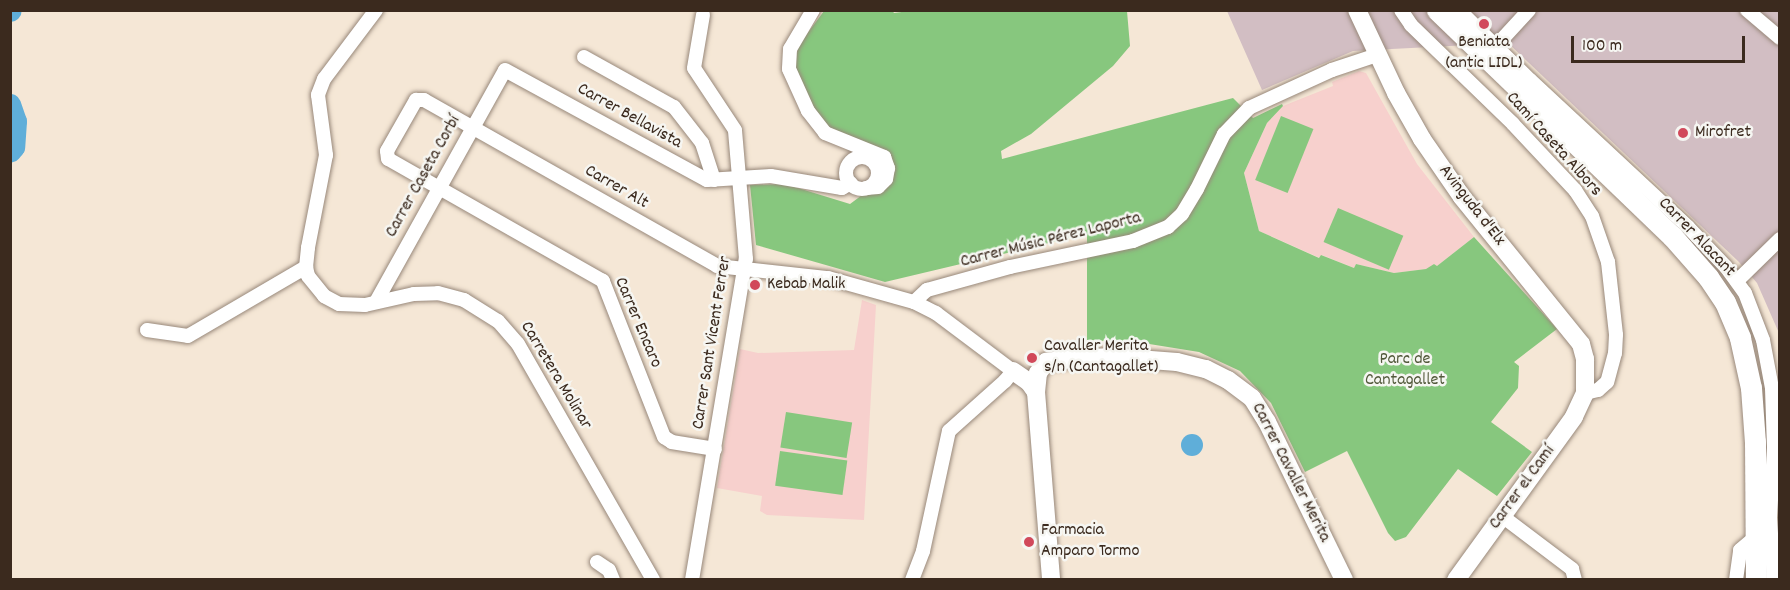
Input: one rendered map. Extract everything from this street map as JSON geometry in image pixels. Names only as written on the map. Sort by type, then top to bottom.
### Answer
[{"type":"main road","name":"Carrer Alacant","points":[[1437,10],[1672,236],[1708,277],[1725,302],[1740,338],[1751,388],[1768,535],[1756,579]]},
{"type":"street","points":[[147,330],[189,336],[306,267],[326,155],[318,95],[324,79],[376,10]]},
{"type":"street","points":[[813,10],[790,49],[789,69],[794,85],[808,111],[825,133],[884,157],[888,168],[886,179],[878,187],[866,188],[857,187],[851,183],[847,176],[848,165],[856,158],[867,158],[876,164],[878,173],[875,182],[866,188]]},
{"type":"street","name":"Avinguda d'Elx","points":[[1358,10],[1377,55],[1417,130],[1449,179],[1581,344],[1587,366],[1585,393]]},
{"type":"street","name":"Camí Caseta Albors","points":[[1401,10],[1418,32],[1575,190],[1592,216],[1608,262],[1614,303],[1616,344],[1607,382],[1598,390],[1585,393]]},
{"type":"street","name":"Carrer Alacant","points":[[1459,10],[1495,47],[1688,227],[1737,281],[1758,323],[1770,369],[1774,427],[1768,535],[1774,579]]},
{"type":"street","points":[[1495,47],[1529,10]]},
{"type":"street","points":[[1746,10],[1779,38]]},
{"type":"street","name":"Carrer Sant Vicent Ferrer","points":[[693,579],[745,269],[735,130],[694,68],[703,15]]},
{"type":"street","name":"Carrer Músic Pérez Laporta","points":[[914,303],[927,290],[1010,267],[1133,241],[1168,227],[1182,214],[1228,129],[1249,108],[1332,70],[1377,55]]},
{"type":"street","points":[[584,57],[674,107],[702,143],[714,180]]},
{"type":"street","name":"Carrer Bellavista","points":[[505,70],[707,180],[771,176],[842,188],[851,183]]},
{"type":"street","name":"Carrer Caseta Corbí","points":[[375,303],[505,70]]},
{"type":"street","name":"Carrer Alt","points":[[439,188],[388,159],[387,151],[419,98],[717,266],[828,278],[914,303],[936,312],[1013,371]]},
{"type":"street","name":"Carrer Encaro","points":[[439,188],[603,281],[664,437],[672,442],[714,449]]},
{"type":"street","points":[[1737,281],[1779,239]]},
{"type":"street","name":"Carretera Molinar","points":[[306,267],[313,284],[331,301],[356,306],[414,294],[438,293],[464,300],[498,321],[518,344],[653,579]]},
{"type":"street","name":"Carrer Cavaller Merita","points":[[1013,371],[1046,362],[1112,357],[1177,363],[1212,371],[1242,389],[1252,398],[1267,422],[1344,579]]},
{"type":"street","points":[[1046,362],[1038,373],[1036,392],[1051,579]]},
{"type":"street","points":[[912,579],[927,532],[949,431],[1005,381],[1013,371],[1029,382],[1036,392]]},
{"type":"street","name":"Carrer el Camí","points":[[1456,579],[1574,417],[1585,393]]},
{"type":"street","points":[[1502,516],[1572,569],[1575,579]]},
{"type":"street","points":[[1736,579],[1740,550],[1768,535]]},
{"type":"street","points":[[597,562],[609,570],[613,579]]},
{"type":"shaded area","points":[[1764,10],[1779,12],[1779,333],[1757,283],[1739,262],[1508,43],[1353,51],[1262,90],[1227,11]]},
{"type":"shaded area","points":[[1359,71],[1366,73],[1417,164],[1474,237],[1437,266],[1434,264],[1427,269],[1394,273],[1356,264],[1354,268],[1322,255],[1320,258],[1259,231],[1244,173],[1267,123],[1283,106],[1333,86],[1332,82]]},
{"type":"shaded area","points":[[862,300],[876,305],[864,520],[767,515],[760,511],[762,496],[717,488],[740,349],[758,353],[854,350]]},
{"type":"green space","name":"Parc de Cantagallet","points":[[892,10],[894,13],[917,10],[1127,11],[1130,46],[1113,66],[1031,134],[1001,151],[1002,159],[1233,98],[1253,118],[1282,104],[1283,106],[1267,123],[1244,173],[1259,231],[1319,258],[1321,255],[1354,268],[1356,264],[1394,273],[1426,269],[1434,264],[1437,266],[1474,237],[1557,329],[1514,362],[1519,366],[1518,388],[1491,422],[1532,452],[1497,496],[1458,469],[1406,537],[1395,541],[1388,533],[1347,451],[1305,472],[1271,403],[1240,371],[1199,352],[1143,343],[1087,340],[1087,234],[885,282],[756,245],[750,185],[785,184],[850,204],[881,181],[884,171],[878,159],[821,127],[794,75],[798,46],[824,11]]},
{"type":"green space","points":[[1281,116],[1313,129],[1288,193],[1255,180]]},
{"type":"green space","points":[[1338,208],[1403,236],[1389,270],[1324,242]]},
{"type":"green space","points":[[786,412],[852,422],[847,458],[780,448]]},
{"type":"green space","points":[[780,451],[847,460],[842,495],[775,486]]},
{"type":"water","points":[[1192,434],[1200,437],[1203,445],[1200,453],[1192,456],[1184,453],[1181,445],[1184,437]]},
{"type":"waterway","points":[[10,104],[16,121],[14,147],[10,152]]},
{"type":"place","name":"Beniata (antic LIDL)","points":[[1484,24]]},
{"type":"place","name":"Mirofret","points":[[1683,133]]},
{"type":"place","name":"Kebab Malik","points":[[755,285]]},
{"type":"place","name":"Cavaller Merita s/n (Cantagallet)","points":[[1032,358]]},
{"type":"place","name":"Farmacia Amparo Tormo","points":[[1029,542]]}]
